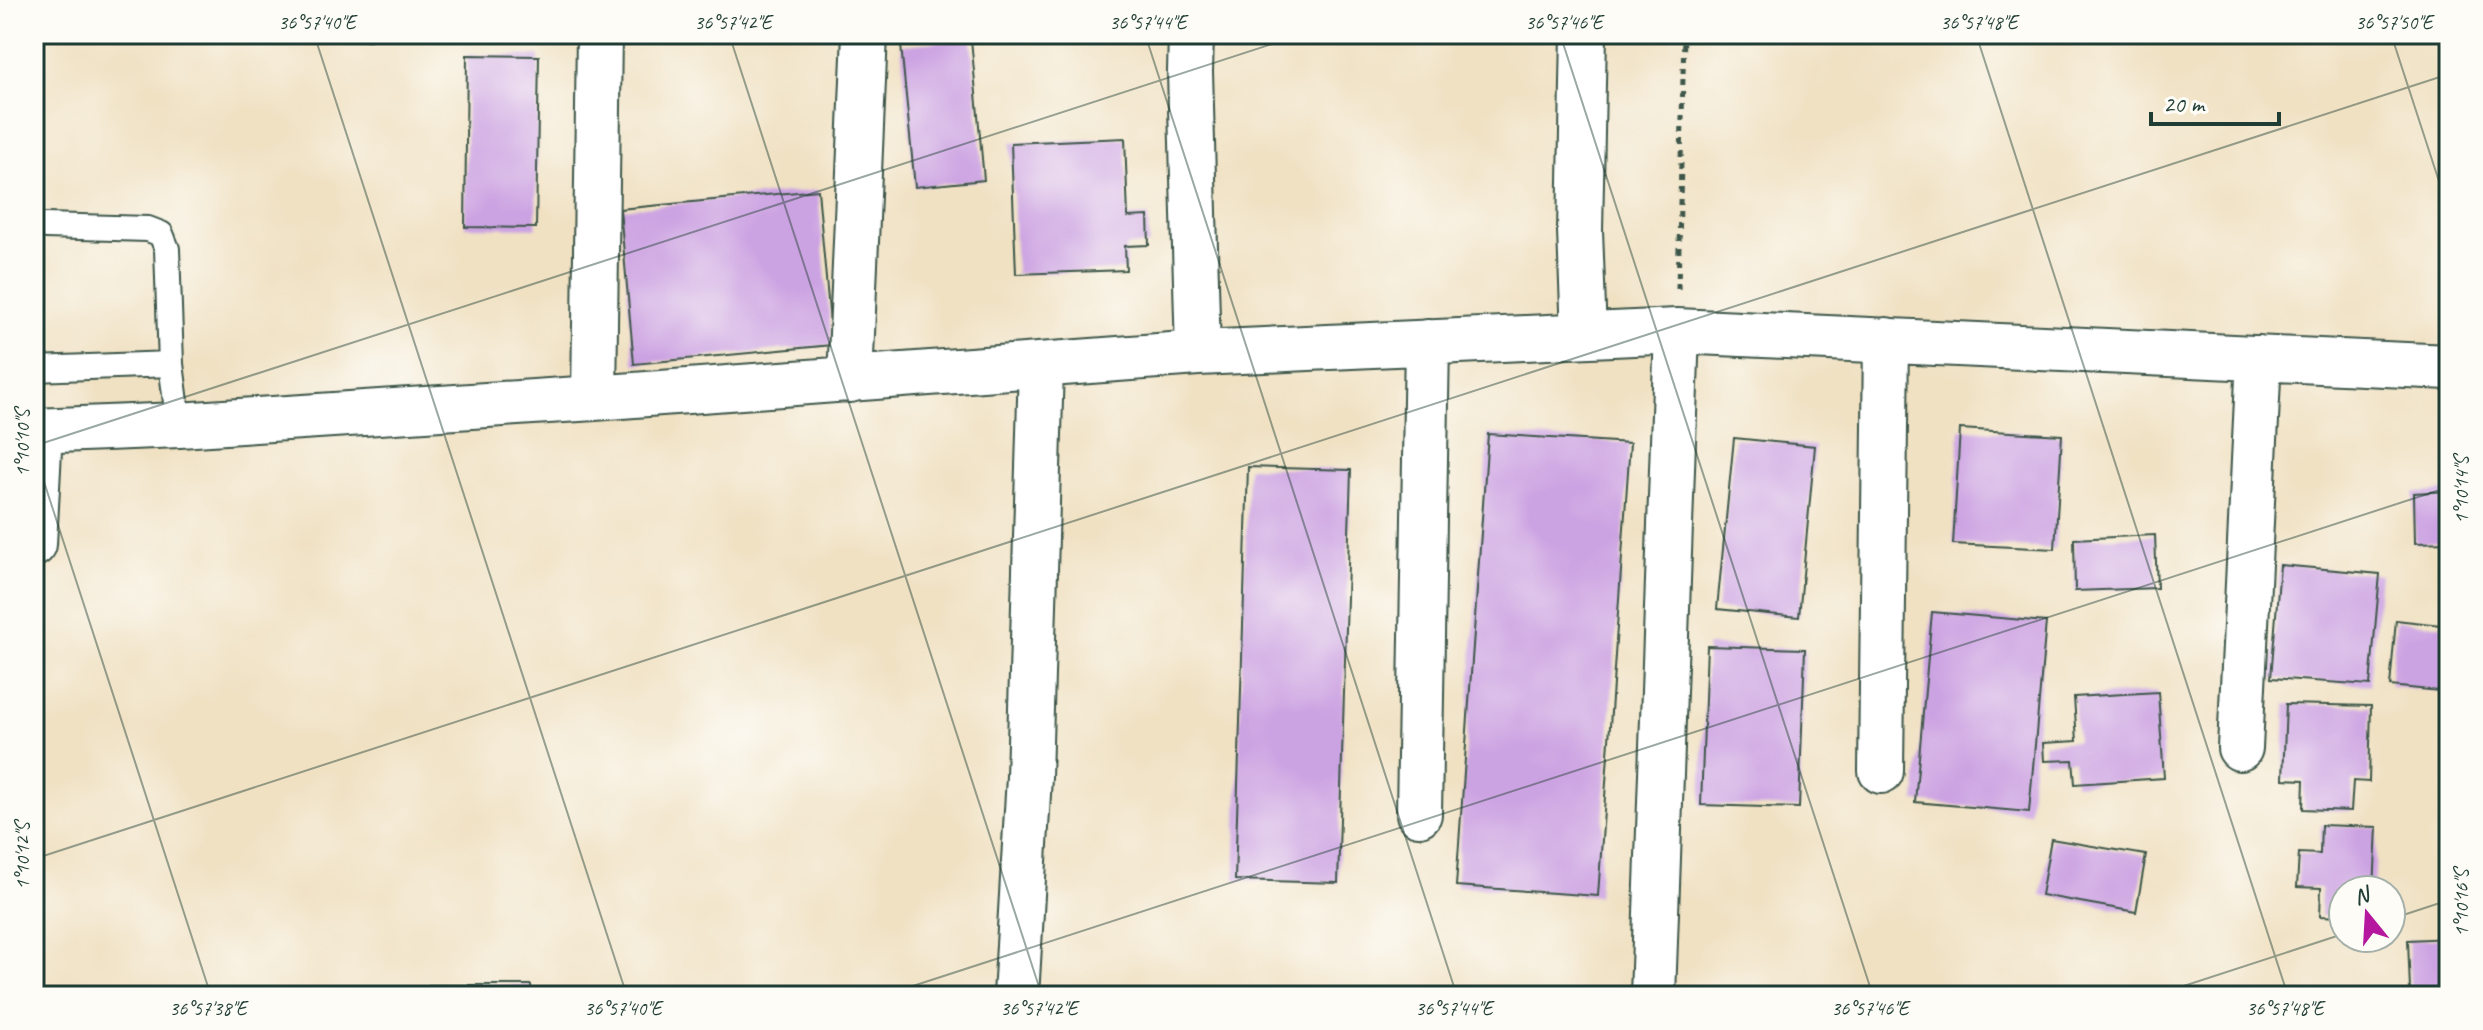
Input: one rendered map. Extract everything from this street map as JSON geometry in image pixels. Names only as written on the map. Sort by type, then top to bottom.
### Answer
[{"type":"street","points":[[594,398],[599,34]]},
{"type":"street","points":[[850,380],[865,34]]},
{"type":"street","points":[[1191,34],[1198,353]]},
{"type":"street","points":[[1584,34],[1580,231],[1584,335]]},
{"type":"street","points":[[1653,996],[1677,331]]},
{"type":"street","points":[[34,544],[37,431],[179,425],[594,398],[1198,353],[1677,331],[2449,367]]},
{"type":"street","points":[[1881,771],[1886,340]]},
{"type":"street","points":[[1419,814],[1427,342]]},
{"type":"street","points":[[2240,748],[2259,358]]},
{"type":"street","points":[[1016,996],[1029,777],[1041,365]]},
{"type":"lane","points":[[46,226],[148,229],[161,234],[167,249],[170,278],[171,364],[179,425]]},
{"type":"lane","points":[[34,369],[171,364]]},
{"type":"path","points":[[1677,331],[1684,34]]},
{"type":"building","points":[[245,34],[370,34],[370,40],[245,42]]},
{"type":"building","points":[[971,39],[984,180],[915,187],[901,45]]},
{"type":"building","points":[[467,55],[539,56],[536,228],[465,227]]},
{"type":"building","points":[[1125,138],[1128,217],[1148,216],[1149,245],[1125,246],[1126,270],[1016,274],[1011,143]]},
{"type":"building","points":[[818,190],[832,345],[634,364],[620,209]]},
{"type":"building","points":[[1960,429],[2062,435],[2055,549],[1953,544]]},
{"type":"building","points":[[1488,434],[1630,443],[1598,896],[1456,886]]},
{"type":"building","points":[[1734,438],[1815,446],[1799,617],[1717,609]]},
{"type":"building","points":[[1248,467],[1351,470],[1338,883],[1235,880]]},
{"type":"building","points":[[2449,491],[2449,542],[2415,543],[2414,493]]},
{"type":"building","points":[[2155,535],[2157,588],[2075,591],[2074,539]]},
{"type":"building","points":[[2280,565],[2380,574],[2370,685],[2271,678]]},
{"type":"building","points":[[1932,612],[2046,622],[2029,812],[1915,802]]},
{"type":"building","points":[[2396,620],[2449,626],[2449,692],[2390,686]]},
{"type":"building","points":[[1707,646],[1805,649],[1799,808],[1701,805]]},
{"type":"building","points":[[2158,692],[2164,778],[2075,784],[2073,760],[2044,761],[2043,743],[2077,741],[2074,697]]},
{"type":"building","points":[[2286,704],[2371,706],[2369,782],[2353,781],[2351,811],[2303,809],[2304,780],[2283,779]]},
{"type":"building","points":[[2321,825],[2377,827],[2375,874],[2327,874],[2327,916],[2320,916],[2321,888],[2297,887],[2299,853],[2320,854]]},
{"type":"building","points":[[2051,839],[2146,855],[2136,912],[2041,895]]},
{"type":"building","points":[[2449,938],[2449,989],[2410,990],[2408,940]]},
{"type":"building","points":[[429,985],[531,985],[531,996],[429,996]]}]
